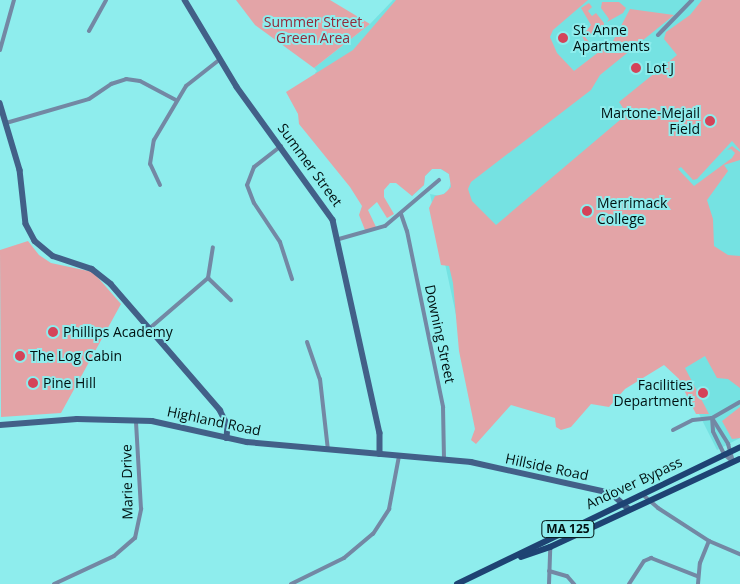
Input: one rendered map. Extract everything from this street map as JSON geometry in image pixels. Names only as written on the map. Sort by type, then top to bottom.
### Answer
[{"type":"main road","name":"Andover Bypass","points":[[513,560],[532,547],[740,447]]},
{"type":"main road","name":"Andover Bypass","points":[[458,584],[513,560],[550,548],[629,509],[737,460]]},
{"type":"street","points":[[0,50],[14,0]]},
{"type":"street","points":[[89,31],[106,0]]},
{"type":"street","name":"Summer Street","points":[[185,0],[219,60],[328,209],[339,238],[380,433],[380,454]]},
{"type":"street","points":[[658,35],[692,0]]},
{"type":"street","points":[[160,185],[150,168],[151,149],[176,100],[190,82],[219,60]]},
{"type":"street","points":[[6,123],[89,99],[111,84],[126,79],[140,81],[176,100]]},
{"type":"street","points":[[0,103],[22,177],[26,224],[35,241],[53,256],[102,275],[223,414],[228,426],[227,438]]},
{"type":"street","points":[[281,146],[254,167],[247,185],[254,203],[280,242],[292,279]]},
{"type":"street","points":[[339,238],[376,230],[401,214],[438,180]]},
{"type":"street","name":"Downing Street","points":[[401,214],[407,231],[443,407],[444,460]]},
{"type":"street","points":[[150,328],[208,278],[214,247]]},
{"type":"street","points":[[208,278],[231,300]]},
{"type":"street","points":[[307,342],[320,379],[328,450]]},
{"type":"street","points":[[674,430],[693,420],[712,418],[740,402]]},
{"type":"street","points":[[712,418],[737,460]]},
{"type":"street","points":[[712,418],[713,431],[724,454],[737,460]]},
{"type":"street","name":"Highland Road","points":[[0,424],[77,419],[136,420],[168,423],[227,438],[328,450],[452,460]]},
{"type":"street","name":"Marie Drive","points":[[54,584],[114,556],[135,538],[140,509],[136,420]]},
{"type":"street","points":[[291,584],[344,558],[373,534],[388,509],[399,456]]},
{"type":"street","name":"Hillside Road","points":[[452,460],[611,493],[624,502],[629,509]]},
{"type":"street","points":[[642,494],[647,501],[709,540],[740,554]]},
{"type":"street","points":[[698,584],[697,576],[709,540]]},
{"type":"street","points":[[548,584],[550,548]]},
{"type":"street","points":[[629,584],[644,561],[652,558],[697,576]]},
{"type":"street","points":[[550,570],[560,573],[574,584]]},
{"type":"shaded area","name":"Merrimack College","points":[[393,0],[740,0],[740,438],[717,450],[630,276],[481,431],[430,194],[440,196],[448,191],[451,183],[449,174],[441,169],[432,169],[425,176],[424,185],[412,196],[315,73],[317,71],[314,68],[370,24]]},
{"type":"green space","name":"Summer Street Green Area","points":[[236,0],[330,0],[370,24],[314,68],[255,25]]},
{"type":"green space","name":"Merrimack College","points":[[396,0],[588,0],[553,30],[550,37],[557,53],[574,71],[613,41],[630,9],[674,15],[600,75],[591,90],[471,182],[468,189],[472,201],[496,225],[627,114],[619,102],[677,55],[664,39],[666,32],[690,15],[702,0],[740,0],[740,150],[732,141],[697,179],[693,180],[681,167],[678,169],[694,186],[732,158],[735,153],[731,149],[727,150],[732,146],[740,152],[740,160],[724,165],[728,171],[707,200],[713,219],[714,246],[728,255],[740,256],[740,388],[728,379],[717,378],[705,356],[685,368],[709,414],[696,414],[678,378],[664,365],[625,389],[609,407],[591,404],[571,427],[561,430],[556,427],[555,418],[511,405],[476,444],[471,440],[475,429],[459,351],[453,283],[449,266],[441,265],[429,208],[435,196],[444,194],[451,187],[449,174],[441,169],[432,169],[425,176],[424,185],[412,196],[396,183],[390,183],[384,190],[384,197],[394,214],[387,218],[377,202],[368,210],[376,227],[365,230],[359,215],[362,206],[350,187],[299,124],[298,114],[286,92],[353,50]]},
{"type":"green space","points":[[602,2],[619,2],[626,8],[623,13],[607,22],[609,19],[601,8]]},
{"type":"green space","points":[[589,3],[592,7],[588,11],[592,16],[596,13],[604,23],[603,30],[593,37],[590,33],[585,37],[590,43],[587,46],[582,36],[591,25],[581,8]]},
{"type":"green space","name":"Phillips Academy","points":[[28,241],[39,255],[51,263],[93,272],[121,304],[61,413],[1,417],[0,250]]},
{"type":"green space","points":[[740,407],[740,438],[732,439],[722,421]]},
{"type":"place","name":"St. Anne Apartments","points":[[563,38]]},
{"type":"place","name":"Lot J","points":[[636,68]]},
{"type":"place","name":"Martone-Mejail Field","points":[[710,121]]},
{"type":"place","name":"Merrimack College","points":[[587,211]]},
{"type":"place","name":"Phillips Academy","points":[[53,332]]},
{"type":"place","name":"The Log Cabin","points":[[20,356]]},
{"type":"place","name":"Pine Hill","points":[[33,383]]},
{"type":"place","name":"Facilities Department","points":[[703,393]]}]
